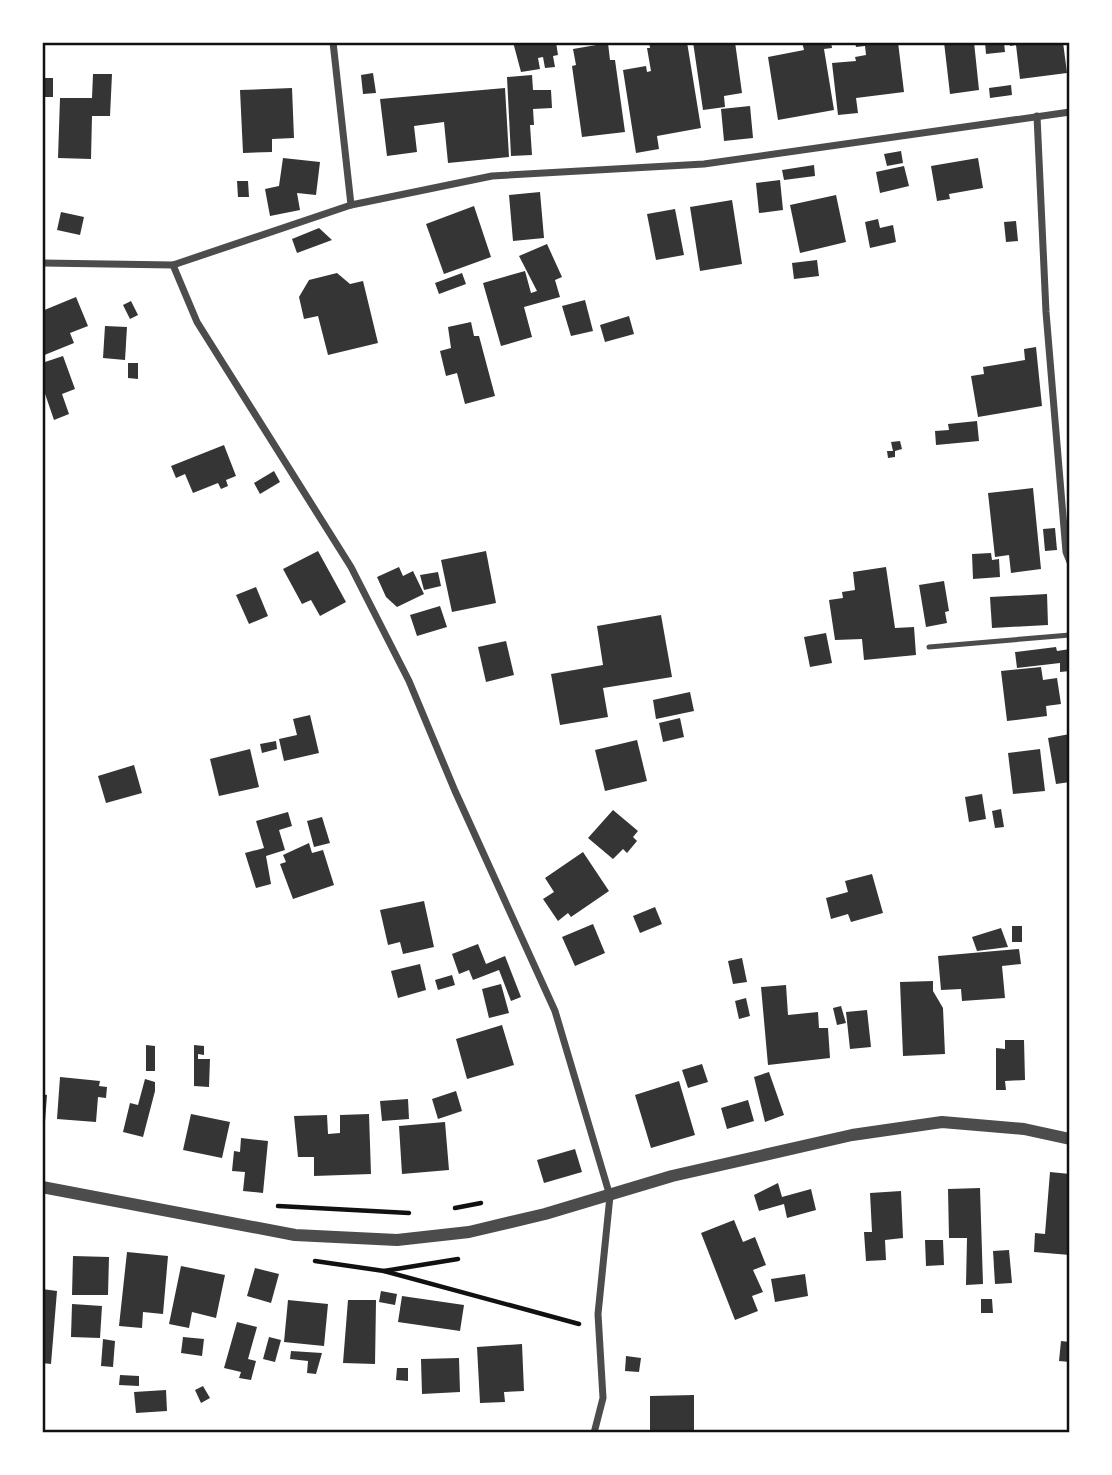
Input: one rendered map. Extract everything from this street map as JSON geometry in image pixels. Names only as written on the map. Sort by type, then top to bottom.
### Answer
[{"type":"street","points":[[333,42],[351,205]]},
{"type":"street","points":[[42,263],[173,265],[351,205],[492,176],[704,163],[1070,112]]},
{"type":"street","points":[[1037,116],[1046,312],[1066,552],[1070,562]]},
{"type":"street","points":[[173,265],[197,322],[351,567],[410,681],[455,791],[555,1011],[610,1196],[599,1332],[603,1398],[594,1433]]},
{"type":"street","points":[[42,1187],[295,1235],[397,1240],[469,1232],[752,1156],[852,1135],[942,1122],[1024,1129],[1070,1139]]},
{"type":"lane","points":[[929,647],[1070,635]]},
{"type":"path","points":[[448,1210],[489,1204]]},
{"type":"path","points":[[265,1205],[412,1214]]},
{"type":"path","points":[[384,1272],[468,1256]]},
{"type":"path","points":[[302,1260],[384,1272],[599,1332]]},
{"type":"building","points":[[513,42],[556,42],[558,55],[553,56],[555,67],[545,68],[543,57],[538,58],[540,69],[521,72]]},
{"type":"building","points":[[649,42],[687,42],[701,128],[657,136],[659,149],[636,153],[623,70],[646,66],[647,72],[651,71],[647,48],[650,48]]},
{"type":"building","points":[[693,42],[735,42],[742,93],[724,96],[725,107],[703,110]]},
{"type":"building","points":[[802,42],[831,42],[832,48],[824,49],[834,110],[778,120],[768,57],[804,50]]},
{"type":"building","points":[[855,42],[898,42],[904,92],[856,98],[858,113],[838,115],[832,63],[856,61],[855,57],[866,55],[865,46],[856,47]]},
{"type":"building","points":[[944,42],[974,42],[979,90],[950,94]]},
{"type":"building","points":[[985,42],[1004,42],[1005,52],[986,54]]},
{"type":"building","points":[[1010,42],[1063,42],[1067,73],[1020,79],[1016,45],[1010,46]]},
{"type":"building","points":[[608,43],[610,60],[615,60],[625,132],[582,137],[572,66],[576,65],[573,49]]},
{"type":"building","points":[[373,73],[376,93],[363,94],[361,75]]},
{"type":"building","points":[[93,74],[112,74],[110,116],[92,116],[91,159],[58,158],[60,98],[92,98]]},
{"type":"building","points":[[532,75],[533,90],[551,90],[552,108],[533,109],[534,125],[530,125],[532,155],[511,156],[507,77]]},
{"type":"building","points":[[42,78],[53,78],[53,97],[42,97]]},
{"type":"building","points":[[1011,85],[1012,95],[990,98],[989,88]]},
{"type":"building","points":[[292,88],[294,138],[272,139],[272,152],[243,153],[240,90]]},
{"type":"building","points":[[505,88],[509,157],[448,163],[444,122],[414,126],[417,152],[387,156],[380,99]]},
{"type":"building","points":[[750,106],[753,138],[724,141],[721,109]]},
{"type":"building","points":[[901,151],[903,163],[887,166],[884,154]]},
{"type":"building","points":[[283,158],[320,162],[316,195],[297,193],[300,210],[270,216],[265,189],[279,186]]},
{"type":"building","points":[[978,158],[983,188],[949,194],[950,199],[937,201],[931,166]]},
{"type":"building","points":[[814,165],[815,176],[784,180],[782,170]]},
{"type":"building","points":[[904,166],[909,186],[880,193],[876,172]]},
{"type":"building","points":[[780,180],[783,210],[759,213],[756,183]]},
{"type":"building","points":[[237,181],[248,181],[249,197],[238,197]]},
{"type":"building","points":[[540,192],[544,238],[513,241],[509,195]]},
{"type":"building","points":[[836,195],[846,242],[800,253],[790,205]]},
{"type":"building","points":[[732,200],[742,264],[700,271],[690,207]]},
{"type":"building","points":[[474,206],[491,257],[444,274],[426,224]]},
{"type":"building","points":[[675,209],[684,255],[656,260],[647,214]]},
{"type":"building","points":[[61,212],[84,217],[80,235],[57,230]]},
{"type":"building","points":[[878,219],[880,228],[893,225],[896,242],[870,248],[865,222]]},
{"type":"building","points":[[1016,221],[1018,241],[1006,242],[1004,222]]},
{"type":"building","points":[[319,228],[332,240],[297,253],[292,239]]},
{"type":"building","points":[[547,244],[562,277],[555,280],[560,297],[524,307],[532,337],[501,346],[483,283],[525,271],[531,293],[537,291],[519,256]]},
{"type":"building","points":[[817,260],[819,276],[794,279],[792,263]]},
{"type":"building","points":[[337,273],[350,284],[363,281],[378,343],[328,355],[318,316],[304,319],[299,297],[309,280]]},
{"type":"building","points":[[462,273],[466,284],[439,294],[435,283]]},
{"type":"building","points":[[76,297],[88,326],[70,333],[74,343],[42,356],[42,311]]},
{"type":"building","points":[[585,300],[593,331],[571,336],[562,306]]},
{"type":"building","points":[[131,301],[138,315],[130,319],[123,305]]},
{"type":"building","points":[[629,316],[634,334],[605,342],[600,325]]},
{"type":"building","points":[[471,322],[474,336],[479,336],[495,396],[465,404],[457,373],[446,376],[440,351],[451,348],[448,327]]},
{"type":"building","points":[[105,326],[127,327],[125,360],[103,358]]},
{"type":"building","points":[[1036,347],[1042,406],[978,417],[971,376],[984,374],[983,367],[1025,360],[1024,349]]},
{"type":"building","points":[[63,356],[75,389],[62,394],[69,414],[54,420],[42,385],[42,363]]},
{"type":"building","points":[[128,363],[138,363],[138,379],[128,378]]},
{"type":"building","points":[[977,421],[979,441],[936,445],[935,431],[949,430],[948,424]]},
{"type":"building","points":[[900,441],[902,449],[895,451],[895,457],[888,458],[887,451],[893,451],[891,442]]},
{"type":"building","points":[[224,445],[236,476],[226,480],[228,486],[221,489],[218,483],[193,493],[185,474],[176,478],[171,466]]},
{"type":"building","points":[[274,471],[280,482],[260,494],[254,483]]},
{"type":"building","points":[[1033,488],[1041,569],[1011,573],[1009,555],[995,557],[988,493]]},
{"type":"building","points":[[1055,528],[1057,550],[1045,551],[1043,529]]},
{"type":"building","points":[[318,551],[346,602],[320,616],[311,600],[302,604],[283,569]]},
{"type":"building","points":[[486,551],[496,603],[452,612],[441,560]]},
{"type":"building","points":[[991,553],[992,560],[999,559],[1000,577],[973,579],[972,554]]},
{"type":"building","points":[[399,567],[403,576],[413,571],[424,594],[397,607],[386,597],[377,577]]},
{"type":"building","points":[[886,567],[895,628],[914,627],[916,655],[864,660],[862,639],[835,640],[829,600],[843,598],[842,592],[855,590],[853,572]]},
{"type":"building","points":[[438,572],[441,586],[424,590],[420,575]]},
{"type":"building","points":[[944,581],[949,611],[945,612],[947,623],[926,627],[919,585]]},
{"type":"building","points":[[256,587],[268,616],[249,624],[236,595]]},
{"type":"building","points":[[1047,594],[1048,625],[992,628],[990,597]]},
{"type":"building","points":[[440,606],[447,627],[417,636],[410,615]]},
{"type":"building","points":[[661,615],[672,677],[603,688],[608,717],[560,725],[551,674],[603,665],[597,626]]},
{"type":"building","points":[[826,633],[832,663],[810,667],[804,637]]},
{"type":"building","points":[[506,641],[514,675],[486,682],[478,647]]},
{"type":"building","points":[[1056,647],[1057,651],[1070,649],[1070,671],[1060,672],[1060,663],[1017,668],[1015,652]]},
{"type":"building","points":[[1041,667],[1043,680],[1057,678],[1061,704],[1046,706],[1047,716],[1007,721],[1001,671]]},
{"type":"building","points":[[690,692],[694,711],[656,719],[653,700]]},
{"type":"building","points":[[310,715],[319,753],[284,761],[279,739],[297,735],[293,719]]},
{"type":"building","points":[[680,718],[684,737],[663,742],[659,723]]},
{"type":"building","points":[[1070,734],[1070,782],[1056,784],[1048,738]]},
{"type":"building","points":[[637,740],[647,781],[605,791],[595,750]]},
{"type":"building","points":[[276,741],[277,749],[262,753],[260,744]]},
{"type":"building","points":[[250,749],[259,787],[219,796],[210,759]]},
{"type":"building","points":[[1040,749],[1045,791],[1013,794],[1008,753]]},
{"type":"building","points":[[134,765],[142,793],[106,803],[98,776]]},
{"type":"building","points":[[982,794],[986,819],[969,822],[965,797]]},
{"type":"building","points":[[1001,809],[1004,827],[995,828],[992,811]]},
{"type":"building","points":[[613,810],[638,831],[633,837],[637,841],[627,853],[623,849],[613,859],[588,838]]},
{"type":"building","points":[[288,812],[292,826],[279,830],[285,850],[266,856],[271,884],[256,888],[245,853],[264,848],[256,821]]},
{"type":"building","points":[[322,817],[330,843],[314,847],[307,821]]},
{"type":"building","points":[[309,843],[312,853],[323,850],[334,885],[293,899],[280,864],[286,862],[283,855]]},
{"type":"building","points":[[583,852],[609,891],[571,917],[568,913],[558,921],[543,899],[554,892],[545,878]]},
{"type":"building","points":[[872,874],[883,913],[851,922],[848,914],[831,919],[826,898],[848,892],[845,881]]},
{"type":"building","points":[[424,901],[434,947],[403,954],[400,942],[388,945],[380,910]]},
{"type":"building","points":[[655,907],[662,924],[640,933],[633,916]]},
{"type":"building","points":[[593,924],[605,953],[575,966],[562,937]]},
{"type":"building","points":[[1012,926],[1022,926],[1022,942],[1012,942]]},
{"type":"building","points":[[1001,928],[1008,947],[977,951],[972,937]]},
{"type":"building","points":[[478,944],[486,964],[505,956],[521,997],[511,1001],[499,970],[473,980],[469,970],[459,974],[452,954]]},
{"type":"building","points":[[1019,949],[1021,964],[1002,966],[1005,998],[962,1001],[961,989],[941,990],[938,956]]},
{"type":"building","points":[[742,958],[747,982],[733,984],[728,961]]},
{"type":"building","points":[[420,964],[426,990],[398,998],[391,971]]},
{"type":"building","points":[[452,975],[455,985],[438,990],[435,980]]},
{"type":"building","points":[[933,981],[933,991],[943,1008],[945,1054],[903,1056],[900,982]]},
{"type":"building","points":[[501,984],[509,1013],[489,1018],[482,989]]},
{"type":"building","points":[[786,985],[788,1015],[818,1012],[819,1028],[828,1028],[830,1058],[768,1065],[761,987]]},
{"type":"building","points":[[746,998],[750,1016],[739,1019],[735,1001]]},
{"type":"building","points":[[841,1006],[846,1023],[837,1025],[833,1008]]},
{"type":"building","points":[[867,1010],[871,1047],[850,1049],[846,1012]]},
{"type":"building","points":[[502,1025],[514,1065],[467,1079],[456,1039]]},
{"type":"building","points":[[1005,1040],[1024,1040],[1025,1080],[1005,1081],[1006,1090],[996,1090],[996,1048],[1005,1049]]},
{"type":"building","points":[[146,1045],[155,1046],[155,1071],[146,1071]]},
{"type":"building","points":[[194,1045],[204,1046],[204,1055],[198,1054],[198,1059],[210,1059],[209,1087],[194,1086]]},
{"type":"building","points":[[702,1064],[708,1082],[688,1088],[682,1070]]},
{"type":"building","points":[[769,1072],[784,1115],[765,1122],[754,1077]]},
{"type":"building","points":[[60,1077],[100,1081],[99,1086],[107,1087],[106,1098],[98,1097],[96,1122],[57,1119]]},
{"type":"building","points":[[145,1079],[155,1082],[155,1091],[143,1137],[123,1132],[130,1103],[138,1105]]},
{"type":"building","points":[[679,1081],[695,1135],[651,1148],[635,1095]]},
{"type":"building","points":[[456,1091],[462,1111],[438,1119],[432,1099]]},
{"type":"building","points":[[42,1094],[47,1095],[43,1149],[42,1149]]},
{"type":"building","points":[[408,1099],[409,1119],[382,1121],[380,1101]]},
{"type":"building","points":[[748,1100],[754,1121],[727,1129],[721,1108]]},
{"type":"building","points":[[191,1114],[230,1122],[222,1158],[183,1150]]},
{"type":"building","points":[[369,1114],[371,1174],[314,1176],[314,1157],[298,1157],[294,1116],[327,1115],[328,1134],[340,1133],[340,1115]]},
{"type":"building","points":[[445,1122],[449,1170],[402,1174],[399,1126]]},
{"type":"building","points":[[241,1138],[268,1141],[263,1193],[243,1191],[245,1172],[232,1171],[234,1151],[240,1152]]},
{"type":"building","points":[[575,1149],[582,1172],[544,1183],[537,1160]]},
{"type":"building","points":[[1050,1172],[1070,1174],[1070,1255],[1034,1252],[1035,1233],[1045,1234]]},
{"type":"building","points":[[778,1183],[782,1197],[811,1189],[816,1210],[787,1218],[784,1204],[759,1211],[754,1195]]},
{"type":"building","points":[[980,1188],[983,1284],[966,1285],[967,1238],[949,1238],[948,1189]]},
{"type":"building","points":[[901,1191],[903,1238],[885,1240],[886,1260],[866,1261],[864,1232],[872,1232],[870,1193]]},
{"type":"building","points":[[734,1220],[743,1242],[755,1237],[766,1265],[753,1270],[763,1292],[752,1296],[758,1311],[735,1320],[701,1233]]},
{"type":"building","points":[[925,1240],[943,1240],[944,1265],[926,1266]]},
{"type":"building","points":[[1009,1250],[1012,1283],[995,1284],[993,1251]]},
{"type":"building","points":[[127,1252],[168,1256],[163,1314],[143,1312],[142,1328],[119,1326]]},
{"type":"building","points":[[73,1256],[109,1257],[108,1295],[72,1295]]},
{"type":"building","points":[[181,1266],[225,1275],[216,1318],[192,1312],[189,1328],[169,1324]]},
{"type":"building","points":[[255,1268],[279,1274],[271,1303],[247,1296]]},
{"type":"building","points":[[805,1274],[808,1296],[775,1302],[771,1279]]},
{"type":"building","points":[[42,1289],[57,1291],[51,1364],[42,1363]]},
{"type":"building","points":[[381,1291],[397,1294],[395,1305],[379,1302]]},
{"type":"building","points":[[402,1296],[464,1305],[460,1331],[398,1322]]},
{"type":"building","points":[[981,1299],[992,1299],[993,1313],[981,1313]]},
{"type":"building","points":[[288,1300],[328,1304],[324,1346],[284,1342]]},
{"type":"building","points":[[348,1300],[376,1300],[375,1364],[343,1363]]},
{"type":"building","points":[[72,1304],[102,1306],[100,1338],[71,1337]]},
{"type":"building","points":[[237,1322],[257,1327],[248,1359],[256,1361],[251,1380],[239,1378],[241,1372],[224,1368]]},
{"type":"building","points":[[183,1337],[204,1339],[202,1356],[181,1353]]},
{"type":"building","points":[[269,1337],[281,1340],[275,1362],[263,1359]]},
{"type":"building","points":[[103,1339],[115,1341],[113,1367],[101,1366]]},
{"type":"building","points":[[1061,1341],[1070,1342],[1070,1362],[1059,1361]]},
{"type":"building","points":[[522,1344],[524,1391],[504,1392],[505,1402],[480,1403],[477,1347]]},
{"type":"building","points":[[291,1351],[322,1353],[316,1374],[307,1373],[308,1361],[290,1359]]},
{"type":"building","points":[[626,1356],[641,1358],[639,1372],[625,1371]]},
{"type":"building","points":[[459,1358],[460,1392],[422,1394],[421,1359]]},
{"type":"building","points":[[397,1368],[408,1368],[408,1381],[396,1380]]},
{"type":"building","points":[[120,1375],[139,1376],[139,1386],[119,1385]]},
{"type":"building","points":[[203,1386],[210,1398],[201,1403],[195,1390]]},
{"type":"building","points":[[166,1390],[167,1411],[136,1413],[134,1392]]},
{"type":"building","points":[[694,1395],[694,1433],[650,1433],[650,1396]]}]
